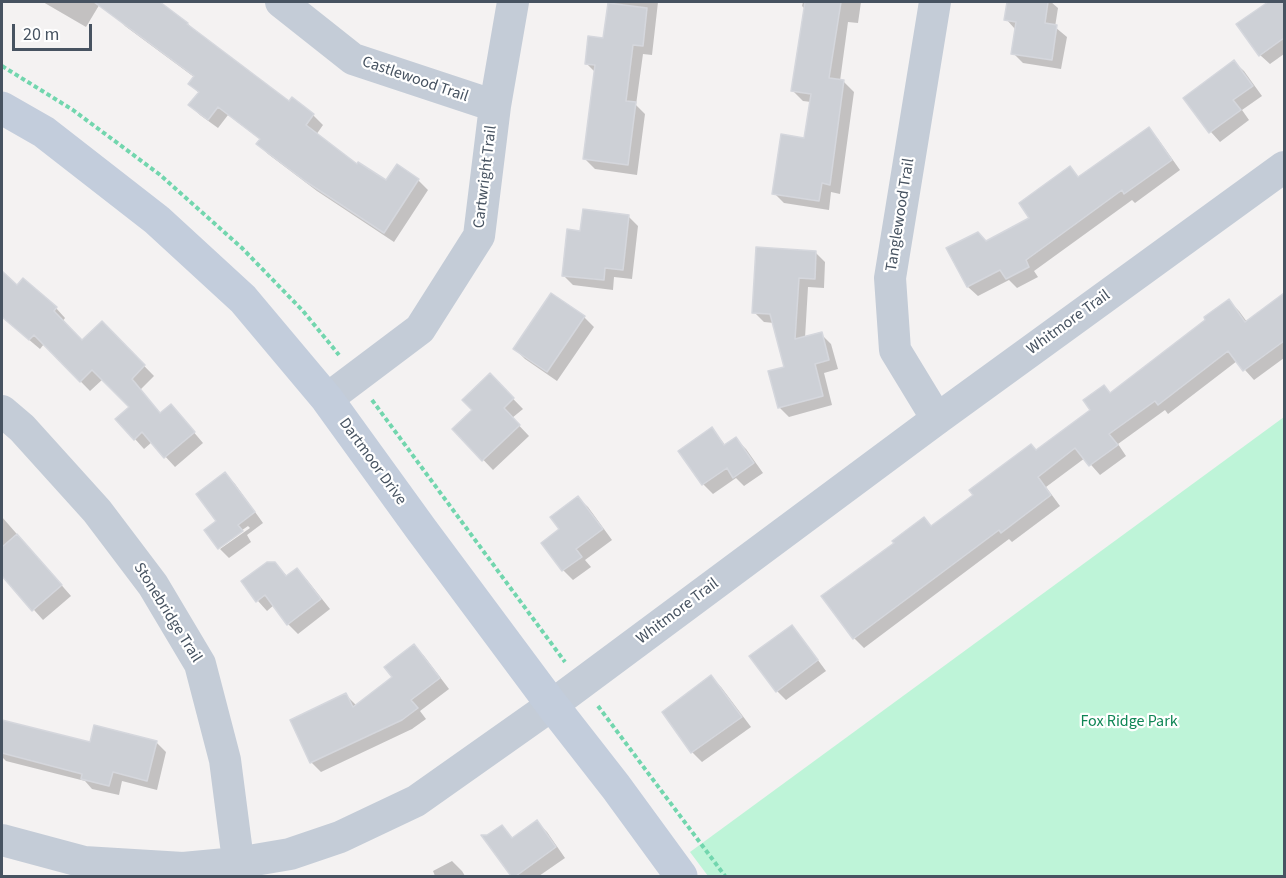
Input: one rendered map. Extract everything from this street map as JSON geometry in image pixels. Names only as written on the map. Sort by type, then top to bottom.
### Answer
[{"type":"street","name":"Castlewood Trail","points":[[281,2],[353,59],[495,106]]},
{"type":"street","name":"Cartwright Trail","points":[[327,399],[420,329],[479,236],[495,106],[513,2]]},
{"type":"street","name":"Tanglewood Trail","points":[[935,2],[890,278],[895,350],[937,419]]},
{"type":"street","name":"Dartmoor Drive","points":[[2,108],[44,132],[158,219],[243,300],[327,399],[681,876]]},
{"type":"street","name":"Whitmore Trail","points":[[2,840],[84,862],[239,870],[340,837],[416,801],[552,705],[937,419],[1284,167]]},
{"type":"street","name":"Stonebridge Trail","points":[[2,411],[22,428],[97,511],[153,585],[200,664],[225,760],[239,870]]},
{"type":"green space","name":"Fox Ridge Park","points":[[1284,417],[1284,876],[708,876],[690,852]]},
{"type":"building","points":[[94,2],[160,2],[289,101],[292,97],[314,114],[306,125],[357,164],[358,162],[386,180],[397,164],[419,179],[384,233],[305,181],[256,144],[260,139],[218,107],[208,120],[188,105],[199,92],[188,84],[194,76]]},
{"type":"building","points":[[805,2],[841,2],[829,78],[844,80],[830,185],[822,183],[819,201],[772,194],[781,134],[804,138],[811,94],[791,91]]},
{"type":"building","points":[[1007,2],[1048,2],[1045,23],[1057,25],[1052,60],[1011,54],[1016,22],[1004,20]]},
{"type":"building","points":[[1268,2],[1284,2],[1284,38],[1259,56],[1236,24]]},
{"type":"building","points":[[608,3],[647,8],[643,46],[633,45],[626,101],[636,102],[628,165],[583,159],[595,65],[585,64],[588,36],[603,38]]},
{"type":"building","points":[[1234,60],[1253,86],[1233,100],[1241,110],[1209,133],[1183,98]]},
{"type":"building","points":[[1149,127],[1172,160],[1124,194],[1122,190],[1026,260],[1029,267],[1006,279],[1000,270],[967,287],[946,248],[978,232],[986,241],[1029,218],[1019,203],[1070,166],[1078,177]]},
{"type":"building","points":[[583,209],[629,215],[623,270],[605,268],[604,280],[562,276],[567,229],[580,231]]},
{"type":"building","points":[[756,247],[816,251],[815,279],[799,278],[795,339],[822,332],[829,360],[815,364],[823,396],[778,408],[768,371],[784,367],[770,314],[752,313]]},
{"type":"building","points":[[2,271],[17,285],[23,278],[57,307],[54,311],[82,340],[102,321],[145,365],[132,379],[160,413],[171,404],[195,432],[164,458],[142,432],[134,440],[115,419],[129,407],[92,370],[80,382],[34,335],[29,340],[2,317]]},
{"type":"building","points":[[551,293],[585,316],[547,372],[513,349]]},
{"type":"building","points":[[1284,293],[1284,341],[1243,371],[1228,351],[1158,405],[1155,401],[1109,434],[1118,445],[1089,466],[1075,448],[1038,477],[1051,495],[1001,533],[999,530],[853,639],[821,596],[894,543],[892,541],[924,517],[931,526],[973,495],[969,490],[1031,444],[1036,450],[1090,410],[1083,400],[1104,385],[1110,393],[1229,299],[1245,322]]},
{"type":"building","points":[[490,373],[514,398],[504,408],[520,425],[482,461],[452,429],[472,410],[462,400]]},
{"type":"building","points":[[712,427],[724,445],[736,437],[754,463],[733,478],[727,468],[702,485],[678,451]]},
{"type":"building","points":[[225,472],[255,512],[238,525],[243,531],[218,549],[204,530],[216,521],[196,494]]},
{"type":"building","points":[[578,496],[603,529],[576,549],[582,557],[562,571],[541,543],[559,529],[550,517]]},
{"type":"building","points":[[17,534],[62,585],[32,611],[2,576],[2,547]]},
{"type":"building","points":[[267,562],[275,562],[286,576],[297,568],[321,599],[287,625],[265,595],[256,602],[241,581]]},
{"type":"building","points":[[792,625],[818,660],[776,692],[749,656]]},
{"type":"building","points":[[414,644],[440,678],[411,700],[418,708],[402,720],[310,763],[290,720],[346,693],[353,707],[392,677],[384,667]]},
{"type":"building","points":[[711,675],[742,717],[691,753],[662,712]]},
{"type":"building","points":[[2,720],[90,742],[94,725],[157,741],[147,781],[113,772],[109,786],[81,779],[82,774],[2,753]]},
{"type":"building","points":[[537,820],[556,847],[516,876],[511,876],[481,835],[487,835],[502,825],[512,838]]}]
